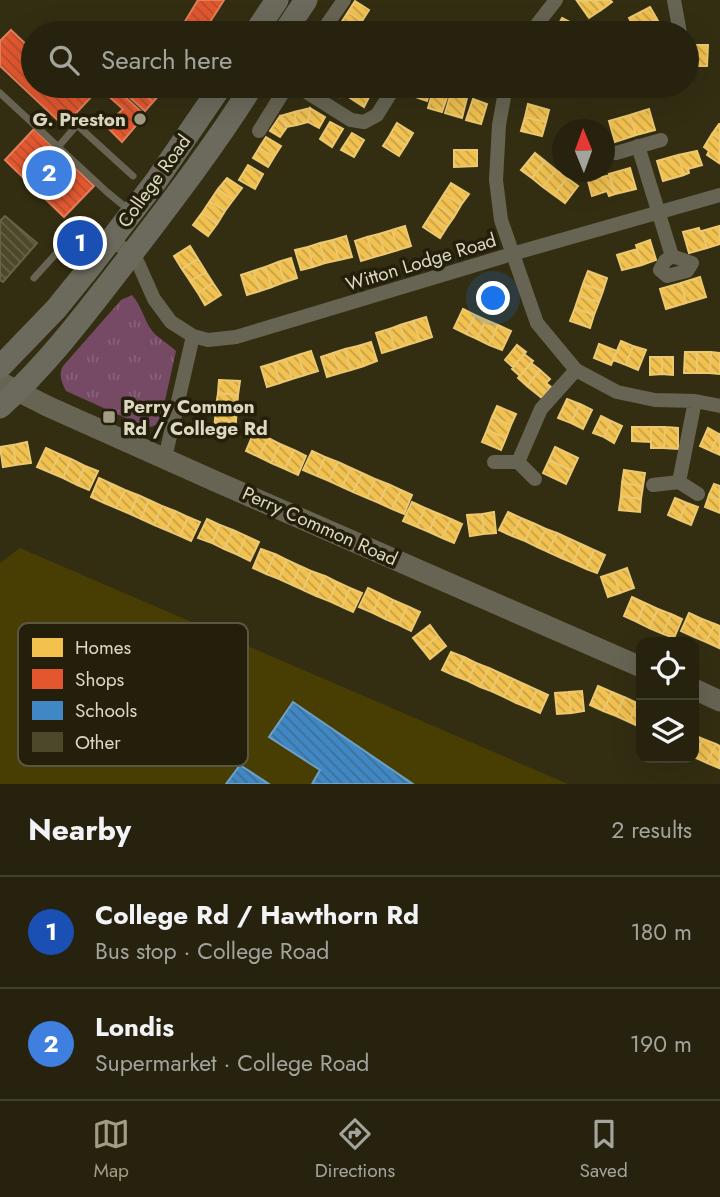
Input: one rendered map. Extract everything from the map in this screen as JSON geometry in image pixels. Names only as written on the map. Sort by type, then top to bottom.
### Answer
[{"type":"main road","name":"College Road","points":[[0,368],[56,310],[90,267],[191,132],[213,98]]},
{"type":"main road","name":"College Road","points":[[6,393],[76,328],[153,228],[244,98]]},
{"type":"street","points":[[329,21],[344,0]]},
{"type":"street","points":[[540,21],[556,0]]},
{"type":"street","points":[[674,0],[678,21]]},
{"type":"street","points":[[259,131],[280,98]]},
{"type":"street","points":[[315,98],[351,120],[364,122],[377,115],[388,98]]},
{"type":"street","points":[[504,98],[499,124],[496,180],[501,220],[537,323],[576,370],[617,392],[655,400],[695,401],[720,406]]},
{"type":"street","points":[[616,153],[661,140]]},
{"type":"street","points":[[638,146],[672,256]]},
{"type":"street","name":"Witton Lodge Road","points":[[193,336],[208,340],[236,337],[720,195]]},
{"type":"street","points":[[111,239],[131,254]]},
{"type":"street","name":"College Road","points":[[131,254],[138,263],[154,299],[171,322],[193,336]]},
{"type":"street","points":[[165,458],[193,336]]},
{"type":"street","points":[[518,462],[541,409],[576,370]]},
{"type":"street","name":"Perry Common Road","points":[[6,393],[165,458],[636,665]]},
{"type":"street","points":[[679,482],[695,401]]},
{"type":"street","points":[[494,462],[518,462],[535,480]]},
{"type":"street","points":[[653,485],[679,482],[698,494]]},
{"type":"street","points":[[699,692],[720,701]]},
{"type":"lane","points":[[0,93],[58,147],[153,228]]},
{"type":"lane","points":[[58,147],[77,125],[133,176]]},
{"type":"lane","points":[[34,278],[62,247],[90,267]]},
{"type":"shaded area","points":[[20,548],[194,623],[18,623],[18,766],[248,766],[248,646],[568,784],[0,784],[0,563]]},
{"type":"green space","points":[[132,295],[153,332],[176,351],[160,423],[151,427],[66,391],[61,379],[63,366],[121,300]]},
{"type":"building: Homes","points":[[594,0],[610,0],[612,2],[601,10]]},
{"type":"building: Homes","points":[[594,0],[601,10],[589,18],[577,1]]},
{"type":"building: Homes","points":[[355,1],[369,10],[362,21],[348,12]]},
{"type":"building: Homes","points":[[650,7],[657,19],[630,21],[629,18]]},
{"type":"building: Homes","points":[[348,12],[362,21],[342,21]]},
{"type":"building: Homes","points":[[699,45],[708,45],[707,66],[699,66]]},
{"type":"building: Homes","points":[[350,98],[368,98],[364,107]]},
{"type":"building: Homes","points":[[431,98],[447,98],[442,112],[428,108]]},
{"type":"building: Homes","points":[[450,98],[467,98],[462,118],[445,113]]},
{"type":"building: Homes","points":[[473,99],[487,104],[481,124],[466,120]]},
{"type":"building: Homes","points":[[528,104],[549,110],[546,122],[525,117]]},
{"type":"building: Homes","points":[[310,108],[308,122],[297,125],[294,112]]},
{"type":"building: Homes","points":[[310,108],[325,117],[319,128],[308,122]]},
{"type":"building: Homes","points":[[649,109],[655,130],[636,135],[630,115]]},
{"type":"building: Homes","points":[[294,112],[297,125],[287,127],[280,116]]},
{"type":"building: Homes","points":[[630,115],[636,135],[615,142],[615,119]]},
{"type":"building: Homes","points":[[280,116],[287,127],[280,137],[270,131]]},
{"type":"building: Homes","points":[[525,117],[546,122],[542,136],[521,131]]},
{"type":"building: Homes","points":[[330,122],[343,129],[332,147],[320,139]]},
{"type":"building: Homes","points":[[397,123],[413,133],[406,145],[390,135]]},
{"type":"building: Homes","points":[[720,124],[720,139],[712,134]]},
{"type":"building: Homes","points":[[352,133],[364,140],[354,157],[341,150]]},
{"type":"building: Homes","points":[[712,134],[720,139],[719,163],[707,155],[709,151],[704,147]]},
{"type":"building: Homes","points":[[390,135],[406,145],[399,156],[383,146]]},
{"type":"building: Homes","points":[[266,137],[281,146],[274,157],[259,148]]},
{"type":"building: Homes","points":[[259,148],[274,157],[268,167],[253,158]]},
{"type":"building: Homes","points":[[454,150],[477,150],[477,166],[454,167]]},
{"type":"building: Homes","points":[[697,151],[702,165],[688,169],[689,173],[684,175],[678,155]]},
{"type":"building: Homes","points":[[535,153],[545,161],[532,178],[521,170]]},
{"type":"building: Homes","points":[[678,155],[684,175],[663,181],[657,161]]},
{"type":"building: Homes","points":[[545,161],[552,167],[552,175],[543,187],[532,178]]},
{"type":"building: Homes","points":[[248,165],[263,174],[255,189],[239,180]]},
{"type":"building: Homes","points":[[630,168],[636,189],[615,194],[611,182],[615,182],[615,172]]},
{"type":"building: Homes","points":[[552,175],[552,182],[564,182],[554,195],[543,187]]},
{"type":"building: Homes","points":[[227,178],[242,188],[233,200],[218,189]]},
{"type":"building: Homes","points":[[564,182],[572,182],[578,186],[565,203],[554,195]]},
{"type":"building: Homes","points":[[588,182],[612,182],[615,194],[609,196],[607,191],[592,196]]},
{"type":"building: Homes","points":[[451,183],[469,194],[461,205],[444,194]]},
{"type":"building: Homes","points":[[218,189],[233,200],[225,211],[210,201]]},
{"type":"building: Homes","points":[[444,194],[461,205],[454,217],[437,205]]},
{"type":"building: Homes","points":[[210,201],[225,211],[217,224],[202,213]]},
{"type":"building: Homes","points":[[437,205],[454,217],[447,227],[430,216]]},
{"type":"building: Homes","points":[[202,213],[217,224],[208,236],[193,225]]},
{"type":"building: Homes","points":[[430,216],[447,227],[440,238],[423,227]]},
{"type":"building: Homes","points":[[405,226],[411,246],[398,250],[392,230]]},
{"type":"building: Homes","points":[[719,226],[720,244],[707,248],[702,231]]},
{"type":"building: Homes","points":[[699,228],[707,248],[689,253],[683,232]]},
{"type":"building: Homes","points":[[392,230],[398,250],[385,254],[379,234]]},
{"type":"building: Homes","points":[[379,234],[385,254],[374,257],[367,237]]},
{"type":"building: Homes","points":[[346,236],[352,257],[339,260],[333,240]]},
{"type":"building: Homes","points":[[367,237],[374,257],[361,261],[355,241]]},
{"type":"building: Homes","points":[[333,240],[339,260],[325,263],[320,243]]},
{"type":"building: Homes","points":[[650,240],[656,260],[642,265],[636,245]]},
{"type":"building: Homes","points":[[320,243],[325,263],[313,267],[308,247]]},
{"type":"building: Homes","points":[[190,246],[198,259],[182,269],[174,256]]},
{"type":"building: Homes","points":[[308,247],[313,267],[301,270],[295,250]]},
{"type":"building: Homes","points":[[637,249],[642,265],[622,270],[617,255]]},
{"type":"building: Homes","points":[[291,258],[297,278],[285,282],[278,262]]},
{"type":"building: Homes","points":[[198,259],[206,272],[190,281],[182,269]]},
{"type":"building: Homes","points":[[278,262],[285,282],[272,287],[265,267]]},
{"type":"building: Homes","points":[[265,267],[272,287],[260,291],[253,271]]},
{"type":"building: Homes","points":[[253,271],[260,291],[247,295],[241,275]]},
{"type":"building: Homes","points":[[588,271],[607,278],[603,291],[583,284]]},
{"type":"building: Homes","points":[[206,272],[213,283],[198,293],[190,281]]},
{"type":"building: Homes","points":[[700,277],[706,297],[686,303],[681,283]]},
{"type":"building: Homes","points":[[213,283],[221,295],[205,305],[198,293]]},
{"type":"building: Homes","points":[[681,283],[686,303],[666,309],[660,289]]},
{"type":"building: Homes","points":[[583,284],[603,291],[599,302],[579,296]]},
{"type":"building: Homes","points":[[579,296],[599,302],[594,315],[575,308]]},
{"type":"building: Homes","points":[[575,308],[594,315],[590,328],[570,321]]},
{"type":"building: Homes","points":[[463,309],[475,315],[466,334],[454,328]]},
{"type":"building: Homes","points":[[475,315],[486,320],[477,339],[466,334]]},
{"type":"building: Homes","points":[[426,317],[432,337],[420,341],[413,321]]},
{"type":"building: Homes","points":[[486,320],[498,325],[489,345],[477,339]]},
{"type":"building: Homes","points":[[413,321],[420,341],[407,345],[400,325]]},
{"type":"building: Homes","points":[[400,325],[407,345],[395,349],[389,329]]},
{"type":"building: Homes","points":[[498,325],[511,331],[502,350],[489,345]]},
{"type":"building: Homes","points":[[389,329],[395,349],[382,353],[376,333]]},
{"type":"building: Homes","points":[[621,341],[633,346],[626,365],[613,360]]},
{"type":"building: Homes","points":[[371,342],[377,361],[364,366],[358,346]]},
{"type":"building: Homes","points":[[599,344],[617,351],[611,365],[594,358]]},
{"type":"building: Homes","points":[[517,345],[526,352],[513,367],[505,360]]},
{"type":"building: Homes","points":[[358,346],[364,366],[351,370],[345,349]]},
{"type":"building: Homes","points":[[633,346],[646,350],[638,370],[626,365]]},
{"type":"building: Homes","points":[[345,349],[351,370],[340,373],[333,353]]},
{"type":"building: Homes","points":[[311,351],[318,371],[305,375],[298,355]]},
{"type":"building: Homes","points":[[685,352],[697,352],[697,373],[684,373]]},
{"type":"building: Homes","points":[[697,352],[711,352],[710,373],[697,373]]},
{"type":"building: Homes","points":[[711,352],[720,353],[720,374],[710,373]]},
{"type":"building: Homes","points":[[333,353],[340,373],[327,377],[321,357]]},
{"type":"building: Homes","points":[[524,354],[533,361],[520,376],[512,369]]},
{"type":"building: Homes","points":[[298,355],[305,375],[292,379],[286,359]]},
{"type":"building: Homes","points":[[650,357],[662,357],[662,374],[650,375]]},
{"type":"building: Homes","points":[[662,357],[673,357],[673,375],[662,374]]},
{"type":"building: Homes","points":[[286,359],[292,379],[280,383],[274,363]]},
{"type":"building: Homes","points":[[274,363],[280,383],[267,387],[261,367]]},
{"type":"building: Homes","points":[[531,363],[540,370],[527,386],[518,378]]},
{"type":"building: Homes","points":[[540,370],[550,379],[546,383],[551,387],[542,398],[527,386]]},
{"type":"building: Homes","points":[[219,380],[240,381],[238,395],[218,393]]},
{"type":"building: Homes","points":[[218,393],[238,395],[237,408],[216,406]]},
{"type":"building: Homes","points":[[567,399],[580,404],[571,423],[558,418]]},
{"type":"building: Homes","points":[[580,404],[592,410],[583,429],[571,423]]},
{"type":"building: Homes","points":[[216,406],[237,408],[236,421],[215,419]]},
{"type":"building: Homes","points":[[497,406],[516,414],[511,425],[492,417]]},
{"type":"building: Homes","points":[[601,416],[611,421],[604,437],[593,433]]},
{"type":"building: Homes","points":[[492,417],[511,425],[506,438],[487,430]]},
{"type":"building: Homes","points":[[215,419],[236,421],[235,434],[214,432]]},
{"type":"building: Homes","points":[[611,421],[622,426],[614,443],[604,437]]},
{"type":"building: Homes","points":[[632,427],[651,427],[651,442],[632,441]]},
{"type":"building: Homes","points":[[651,427],[665,427],[664,448],[651,448]]},
{"type":"building: Homes","points":[[665,427],[678,428],[678,449],[664,448]]},
{"type":"building: Homes","points":[[708,428],[719,434],[711,451],[700,446]]},
{"type":"building: Homes","points":[[487,430],[506,438],[501,450],[482,442]]},
{"type":"building: Homes","points":[[254,432],[268,438],[259,457],[246,451]]},
{"type":"building: Homes","points":[[720,434],[720,455],[711,451]]},
{"type":"building: Homes","points":[[268,438],[280,444],[271,463],[259,457]]},
{"type":"building: Homes","points":[[27,442],[31,463],[16,465],[13,445]]},
{"type":"building: Homes","points":[[280,444],[294,450],[285,469],[271,463]]},
{"type":"building: Homes","points":[[13,445],[16,465],[3,467],[0,447]]},
{"type":"building: Homes","points":[[555,447],[578,458],[572,471],[549,460]]},
{"type":"building: Homes","points":[[46,448],[59,454],[51,473],[37,467]]},
{"type":"building: Homes","points":[[294,450],[306,456],[298,475],[285,469]]},
{"type":"building: Homes","points":[[312,451],[325,457],[317,476],[303,470]]},
{"type":"building: Homes","points":[[59,454],[71,459],[63,478],[51,473]]},
{"type":"building: Homes","points":[[325,457],[338,462],[329,481],[317,476]]},
{"type":"building: Homes","points":[[71,459],[85,466],[77,485],[63,478]]},
{"type":"building: Homes","points":[[549,460],[572,471],[566,484],[543,473]]},
{"type":"building: Homes","points":[[338,462],[351,468],[342,487],[329,481]]},
{"type":"building: Homes","points":[[85,466],[98,471],[89,490],[77,485]]},
{"type":"building: Homes","points":[[351,468],[362,473],[353,492],[342,487]]},
{"type":"building: Homes","points":[[624,470],[645,473],[643,486],[622,483]]},
{"type":"building: Homes","points":[[362,473],[375,479],[367,498],[353,492]]},
{"type":"building: Homes","points":[[99,478],[112,484],[104,503],[91,497]]},
{"type":"building: Homes","points":[[375,479],[388,484],[379,503],[367,498]]},
{"type":"building: Homes","points":[[622,483],[643,486],[641,499],[621,496]]},
{"type":"building: Homes","points":[[112,484],[125,490],[116,508],[104,503]]},
{"type":"building: Homes","points":[[388,484],[401,490],[392,509],[379,503]]},
{"type":"building: Homes","points":[[714,484],[720,486],[720,500],[709,495]]},
{"type":"building: Homes","points":[[125,490],[138,495],[130,514],[116,508]]},
{"type":"building: Homes","points":[[401,490],[412,495],[404,514],[392,509]]},
{"type":"building: Homes","points":[[138,495],[149,500],[141,519],[130,514]]},
{"type":"building: Homes","points":[[709,495],[720,500],[720,513],[705,507]]},
{"type":"building: Homes","points":[[621,496],[641,499],[640,512],[619,510]]},
{"type":"building: Homes","points":[[675,498],[687,503],[679,520],[668,515]]},
{"type":"building: Homes","points":[[149,500],[162,506],[154,525],[141,519]]},
{"type":"building: Homes","points":[[412,502],[425,508],[417,527],[403,521]]},
{"type":"building: Homes","points":[[687,503],[698,507],[691,525],[679,520]]},
{"type":"building: Homes","points":[[162,506],[175,511],[166,530],[154,525]]},
{"type":"building: Homes","points":[[425,508],[437,513],[429,532],[417,527]]},
{"type":"building: Homes","points":[[175,511],[188,517],[180,536],[166,530]]},
{"type":"building: Homes","points":[[494,512],[496,533],[484,534],[482,514]]},
{"type":"building: Homes","points":[[508,512],[521,518],[512,536],[499,530]]},
{"type":"building: Homes","points":[[437,513],[451,519],[442,538],[429,532]]},
{"type":"building: Homes","points":[[482,514],[484,534],[470,536],[467,515]]},
{"type":"building: Homes","points":[[188,517],[200,522],[191,541],[180,536]]},
{"type":"building: Homes","points":[[521,518],[533,523],[525,541],[512,536]]},
{"type":"building: Homes","points":[[207,519],[220,525],[212,543],[198,538]]},
{"type":"building: Homes","points":[[451,519],[462,524],[454,543],[442,538]]},
{"type":"building: Homes","points":[[533,523],[546,529],[537,547],[525,541]]},
{"type":"building: Homes","points":[[220,525],[233,530],[224,549],[212,543]]},
{"type":"building: Homes","points":[[546,529],[557,533],[548,552],[537,547]]},
{"type":"building: Homes","points":[[233,530],[246,536],[238,555],[224,549]]},
{"type":"building: Homes","points":[[557,533],[570,539],[561,558],[548,552]]},
{"type":"building: Homes","points":[[246,536],[259,542],[250,561],[238,555]]},
{"type":"building: Homes","points":[[570,539],[581,544],[573,563],[561,558]]},
{"type":"building: Homes","points":[[581,544],[594,550],[586,569],[573,563]]},
{"type":"building: Homes","points":[[261,549],[275,554],[266,574],[253,568]]},
{"type":"building: Homes","points":[[594,550],[605,555],[597,573],[586,569]]},
{"type":"building: Homes","points":[[275,554],[287,560],[279,579],[266,574]]},
{"type":"building: Homes","points":[[287,560],[300,566],[292,585],[279,579]]},
{"type":"building: Homes","points":[[300,566],[311,571],[303,590],[292,585]]},
{"type":"building: Homes","points":[[627,568],[634,588],[620,593],[613,573]]},
{"type":"building: Homes","points":[[311,571],[325,576],[316,596],[303,590]]},
{"type":"building: Homes","points":[[613,573],[620,593],[608,597],[601,577]]},
{"type":"building: Homes","points":[[325,576],[337,582],[329,601],[316,596]]},
{"type":"building: Homes","points":[[337,582],[350,588],[342,607],[329,601]]},
{"type":"building: Homes","points":[[350,588],[362,593],[353,612],[342,607]]},
{"type":"building: Homes","points":[[368,588],[381,594],[373,613],[359,607]]},
{"type":"building: Homes","points":[[381,594],[393,600],[385,619],[373,613]]},
{"type":"building: Homes","points":[[632,597],[645,603],[637,622],[624,616]]},
{"type":"building: Homes","points":[[393,600],[407,606],[399,625],[385,619]]},
{"type":"building: Homes","points":[[645,603],[658,609],[649,628],[637,622]]},
{"type":"building: Homes","points":[[407,606],[420,612],[411,631],[399,625]]},
{"type":"building: Homes","points":[[658,609],[671,614],[663,634],[649,628]]},
{"type":"building: Homes","points":[[689,613],[702,619],[694,637],[681,631]]},
{"type":"building: Homes","points":[[671,614],[682,619],[674,637],[663,634]]},
{"type":"building: Homes","points":[[702,619],[715,624],[706,642],[694,637]]},
{"type":"building: Homes","points":[[715,624],[720,626],[719,648],[706,642]]},
{"type":"building: Homes","points":[[430,625],[438,636],[422,649],[413,638]]},
{"type":"building: Homes","points":[[438,636],[446,646],[430,659],[422,649]]},
{"type":"building: Homes","points":[[451,652],[464,657],[455,676],[442,670]]},
{"type":"building: Homes","points":[[464,657],[476,663],[468,681],[455,676]]},
{"type":"building: Homes","points":[[476,663],[489,668],[480,687],[468,681]]},
{"type":"building: Homes","points":[[489,668],[500,673],[491,691],[480,687]]},
{"type":"building: Homes","points":[[500,673],[513,679],[504,697],[491,691]]},
{"type":"building: Homes","points":[[513,679],[524,684],[516,703],[504,697]]},
{"type":"building: Homes","points":[[524,684],[537,690],[529,708],[516,703]]},
{"type":"building: Homes","points":[[598,686],[612,692],[603,711],[590,705]]},
{"type":"building: Homes","points":[[537,690],[548,695],[540,713],[529,708]]},
{"type":"building: Homes","points":[[582,691],[584,711],[571,713],[569,692]]},
{"type":"building: Homes","points":[[569,692],[571,713],[557,714],[555,693]]},
{"type":"building: Homes","points":[[612,692],[624,697],[616,716],[603,711]]},
{"type":"building: Homes","points":[[624,697],[636,703],[629,722],[616,716]]},
{"type":"building: Homes","points":[[636,705],[636,725],[629,722]]},
{"type":"building: Homes","points":[[703,739],[716,744],[707,763],[699,759],[699,747]]},
{"type":"building: Homes","points":[[716,744],[720,746],[719,768],[707,763]]},
{"type":"building: Shops","points":[[198,0],[224,0],[211,21],[185,21]]},
{"type":"building: Shops","points":[[11,30],[21,40],[21,86],[0,66],[0,41]]},
{"type":"building: Shops","points":[[34,98],[90,98],[64,126]]},
{"type":"building: Shops","points":[[111,98],[126,98],[145,115],[122,142],[106,126],[123,109]]},
{"type":"building: Shops","points":[[130,98],[148,98],[153,102],[145,111]]},
{"type":"building: Shops","points":[[34,129],[94,186],[64,217],[5,160]]},
{"type":"building: Schools","points":[[293,702],[413,784],[312,784],[320,770],[269,737]]},
{"type":"building: Schools","points":[[242,766],[269,784],[226,784]]},
{"type":"building: Other","points":[[5,216],[37,243],[3,282],[0,280],[0,221]]},
{"type":"place","name":"G. Preston","points":[[140,119]]},
{"type":"place","name":"Londis","points":[[49,173]]},
{"type":"place","name":"College Rd / Hawthorn Rd","points":[[80,243]]},
{"type":"place","name":"Perry Common Rd / College Rd","points":[[109,417]]}]
